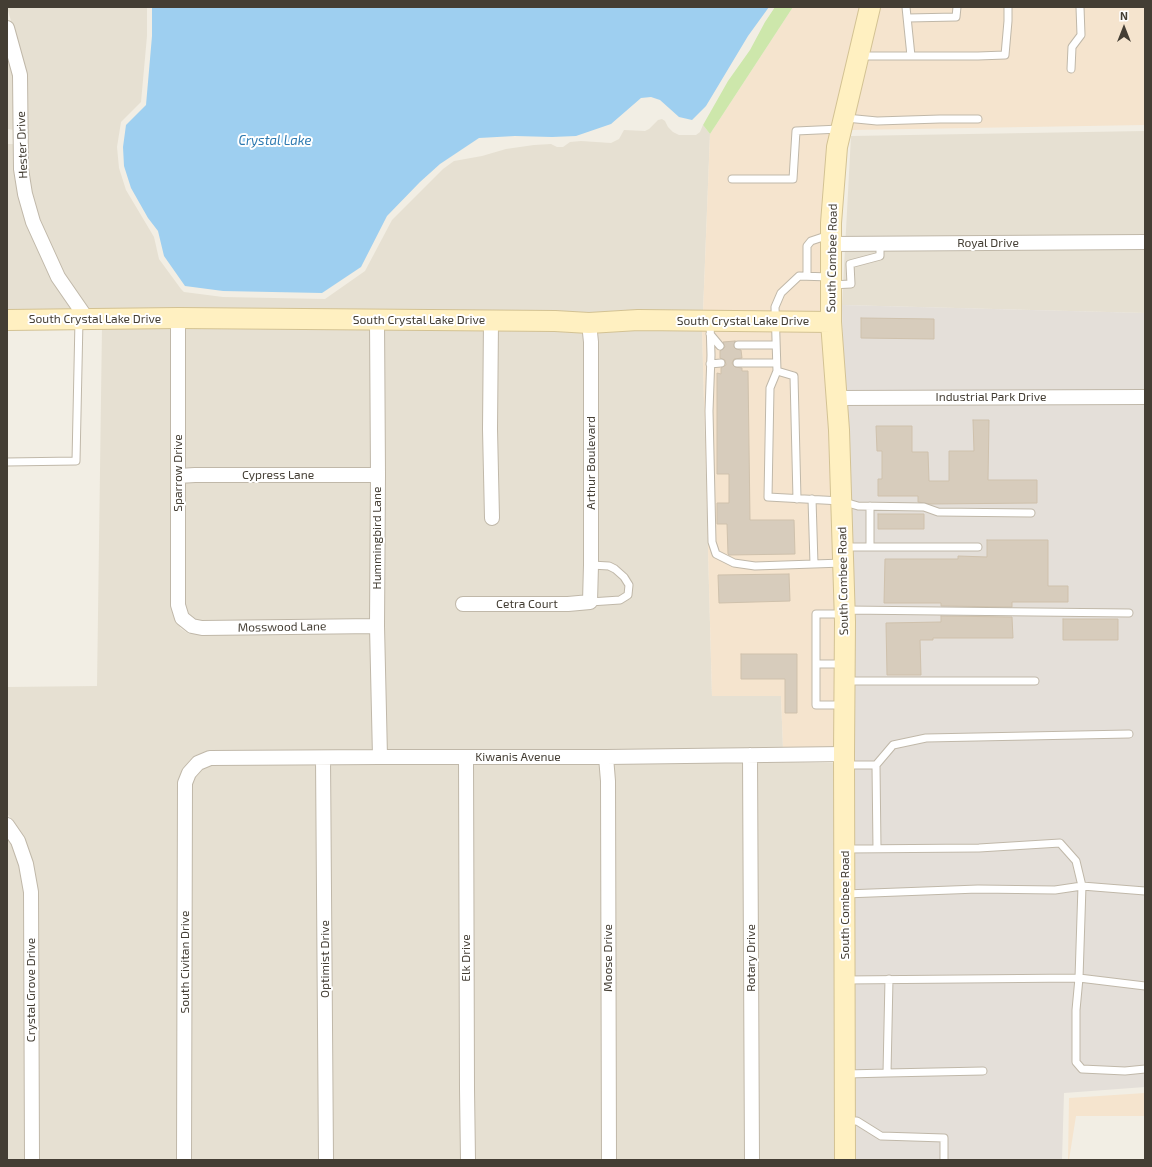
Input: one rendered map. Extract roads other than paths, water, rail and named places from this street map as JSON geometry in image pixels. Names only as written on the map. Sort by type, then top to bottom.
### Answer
[{"type":"main road","name":"South Combee Road","points":[[845,1160],[844,612],[837,398],[831,322],[831,239],[837,147],[870,7]]},
{"type":"main road","name":"South Crystal Lake Drive","points":[[7,320],[178,318],[555,321],[589,323],[638,320],[710,327],[775,320],[831,322]]},
{"type":"street","name":"Hester Drive","points":[[7,28],[20,76],[14,137],[25,194],[33,222],[58,277],[83,320]]},
{"type":"street","name":"Royal Drive","points":[[831,239],[880,244],[1145,242]]},
{"type":"street","name":"Sparrow Drive","points":[[178,318],[178,605],[182,618],[189,624]]},
{"type":"street","name":"Hummingbird Lane","points":[[377,320],[377,626],[380,756]]},
{"type":"street","points":[[491,321],[490,429],[492,518]]},
{"type":"street","name":"Arthur Boulevard","points":[[589,323],[591,342],[590,602]]},
{"type":"street","name":"Industrial Park Drive","points":[[837,398],[1145,397]]},
{"type":"street","name":"Cypress Lane","points":[[178,476],[378,475]]},
{"type":"street","name":"Cetra Court","points":[[463,604],[568,604],[590,602]]},
{"type":"street","name":"Mosswood Lane","points":[[189,624],[202,628],[377,626]]},
{"type":"street","name":"Kiwanis Avenue","points":[[195,766],[198,763],[210,758],[323,758],[380,756],[606,757],[750,755],[844,759]]},
{"type":"street","name":"Rotary Drive","points":[[750,755],[752,1160]]},
{"type":"street","name":"Elk Drive","points":[[466,757],[468,1160]]},
{"type":"street","name":"Moose Drive","points":[[606,757],[608,781],[610,1160]]},
{"type":"street","name":"Optimist Drive","points":[[323,758],[326,1160]]},
{"type":"street","name":"South Civitan Drive","points":[[184,1160],[185,783],[195,766]]},
{"type":"street","name":"Crystal Grove Drive","points":[[7,824],[18,841],[26,864],[31,892],[32,1160]]},
{"type":"lane","points":[[906,7],[911,56]]},
{"type":"lane","points":[[908,18],[956,17],[957,7]]},
{"type":"lane","points":[[858,56],[1005,55],[1008,7]]},
{"type":"lane","points":[[1071,69],[1072,47],[1081,35],[1080,7]]},
{"type":"lane","points":[[732,179],[793,179],[796,131],[842,124],[877,121],[978,119]]},
{"type":"lane","points":[[807,276],[807,246],[811,241],[826,236],[831,239]]},
{"type":"lane","points":[[880,244],[880,256],[850,264],[850,284],[807,276],[799,276],[781,293],[775,307],[777,371],[770,388],[768,497],[841,501],[858,506],[924,507],[938,512],[1031,513]]},
{"type":"lane","points":[[7,462],[76,461],[83,320]]},
{"type":"lane","points":[[710,327],[720,346]]},
{"type":"lane","points":[[710,327],[709,411],[712,542],[716,554],[734,563],[755,566],[814,564],[870,547],[978,547]]},
{"type":"lane","points":[[738,346],[776,345]]},
{"type":"lane","points":[[710,364],[720,363]]},
{"type":"lane","points":[[737,363],[776,363]]},
{"type":"lane","points":[[777,371],[794,376],[796,499]]},
{"type":"lane","points":[[812,499],[814,564]]},
{"type":"lane","points":[[870,506],[870,547]]},
{"type":"lane","points":[[590,602],[620,600],[628,594],[629,585],[624,577],[615,569],[609,566],[591,565]]},
{"type":"lane","points":[[844,705],[816,705],[816,614],[844,612],[1129,613]]},
{"type":"lane","points":[[816,664],[844,672],[1035,681]]},
{"type":"lane","points":[[877,849],[876,765],[893,745],[926,738],[1129,734]]},
{"type":"lane","points":[[844,759],[876,765]]},
{"type":"lane","points":[[844,849],[979,848],[1060,843],[1076,861],[1082,886],[1079,978],[1076,1010],[1076,1062],[1082,1069],[1125,1072],[1145,1069]]},
{"type":"lane","points":[[844,894],[978,889],[1055,890],[1082,886],[1145,891]]},
{"type":"lane","points":[[845,980],[1079,978],[1145,986]]},
{"type":"lane","points":[[887,1073],[889,979]]},
{"type":"lane","points":[[845,1074],[983,1072]]},
{"type":"lane","points":[[845,1121],[857,1121],[881,1136],[944,1138],[944,1160]]},
{"type":"water","name":"Crystal Lake","points":[[152,7],[769,7],[748,36],[706,106],[692,120],[679,117],[660,100],[651,97],[641,98],[611,124],[576,136],[515,136],[479,138],[440,164],[420,182],[387,216],[361,267],[322,293],[223,291],[185,286],[164,256],[158,231],[148,218],[131,188],[124,166],[123,147],[126,125],[146,105],[152,36]]}]
